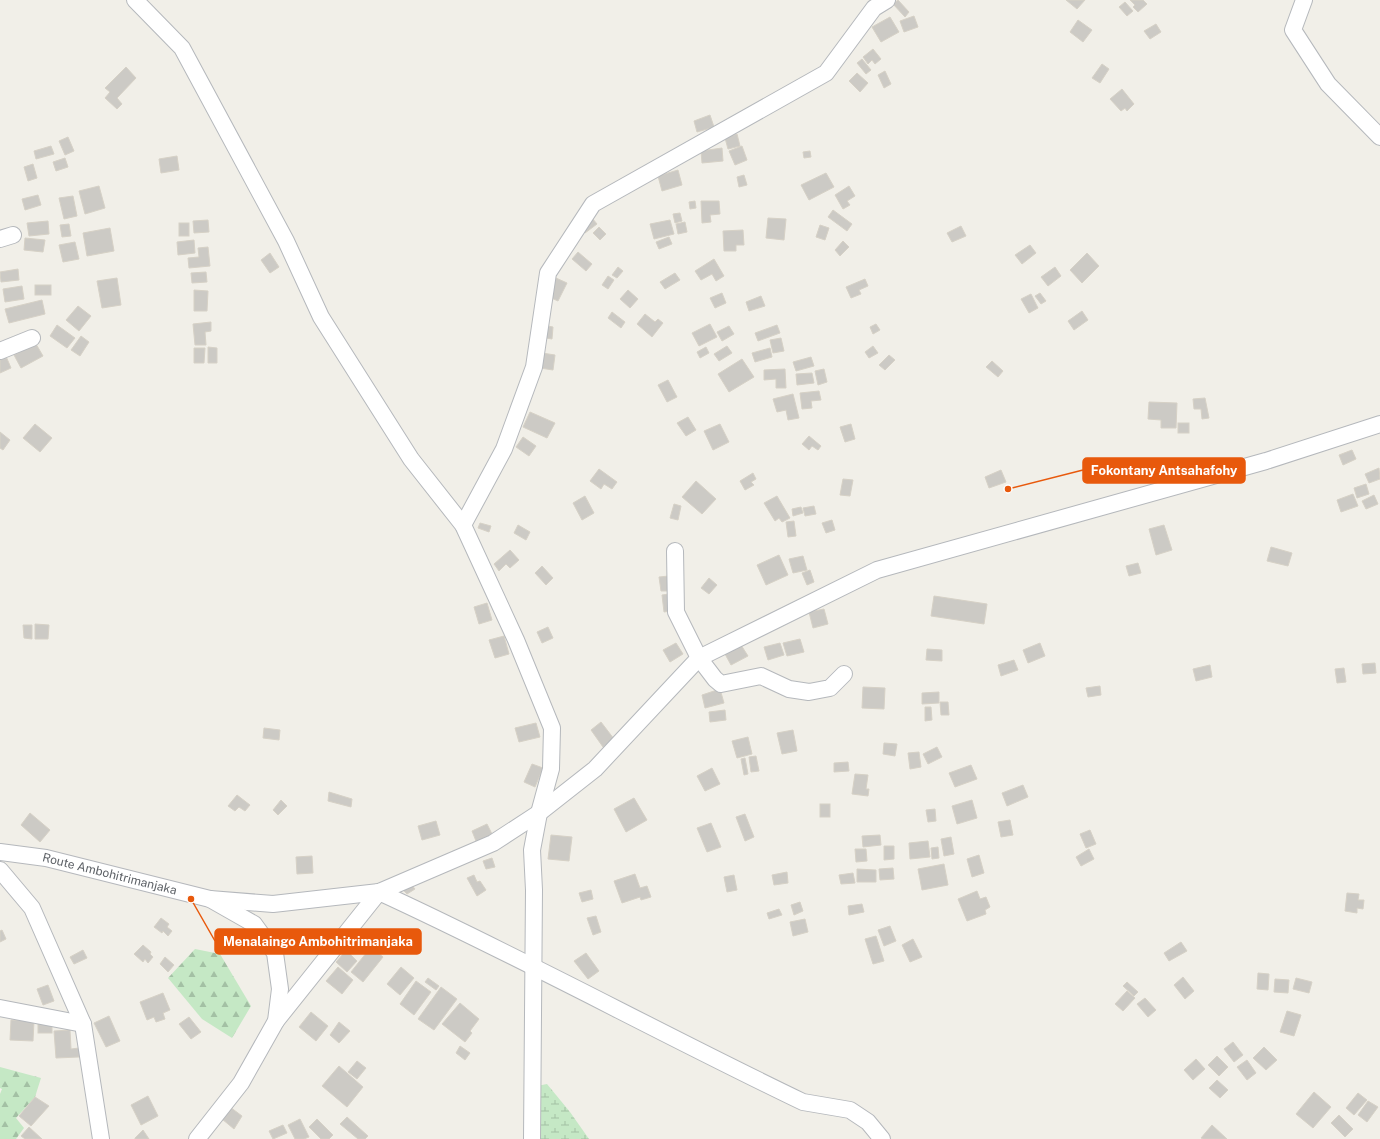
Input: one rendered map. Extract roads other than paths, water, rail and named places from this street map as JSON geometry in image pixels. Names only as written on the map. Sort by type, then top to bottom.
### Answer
[{"type":"street","points":[[135,0],[182,48],[286,241],[321,317],[411,459],[463,525],[516,640],[552,728],[551,769],[539,813],[532,850],[534,890],[532,1139]]},
{"type":"street","points":[[463,525],[504,449],[534,367],[548,273],[593,204],[826,73],[874,8],[887,0]]},
{"type":"street","points":[[1304,0],[1293,30],[1328,84],[1380,137]]},
{"type":"street","points":[[0,351],[32,338]]},
{"type":"street","points":[[210,898],[273,904],[379,892],[493,843],[539,813],[595,769],[699,658],[877,570],[1266,461],[1380,424]]},
{"type":"street","points":[[675,551],[676,612],[699,658],[715,679],[721,684],[761,676],[789,689],[809,692],[830,688],[844,674]]},
{"type":"street","name":"Route Ambohitrimanjaka","points":[[0,852],[46,858],[210,898],[254,924],[275,953],[280,989],[276,1021],[241,1083],[197,1139]]},
{"type":"street","points":[[0,870],[32,908],[83,1024],[101,1139]]},
{"type":"street","points":[[379,892],[533,965],[803,1102],[850,1110],[868,1122],[882,1139]]},
{"type":"street","points":[[276,1021],[379,892]]},
{"type":"street","points":[[0,1008],[83,1024]]},
{"type":"place","name":"Fokontany Antsahafohy","points":[[1008,489]]},
{"type":"place","name":"Menalaingo Ambohitrimanjaka","points":[[191,899]]}]
